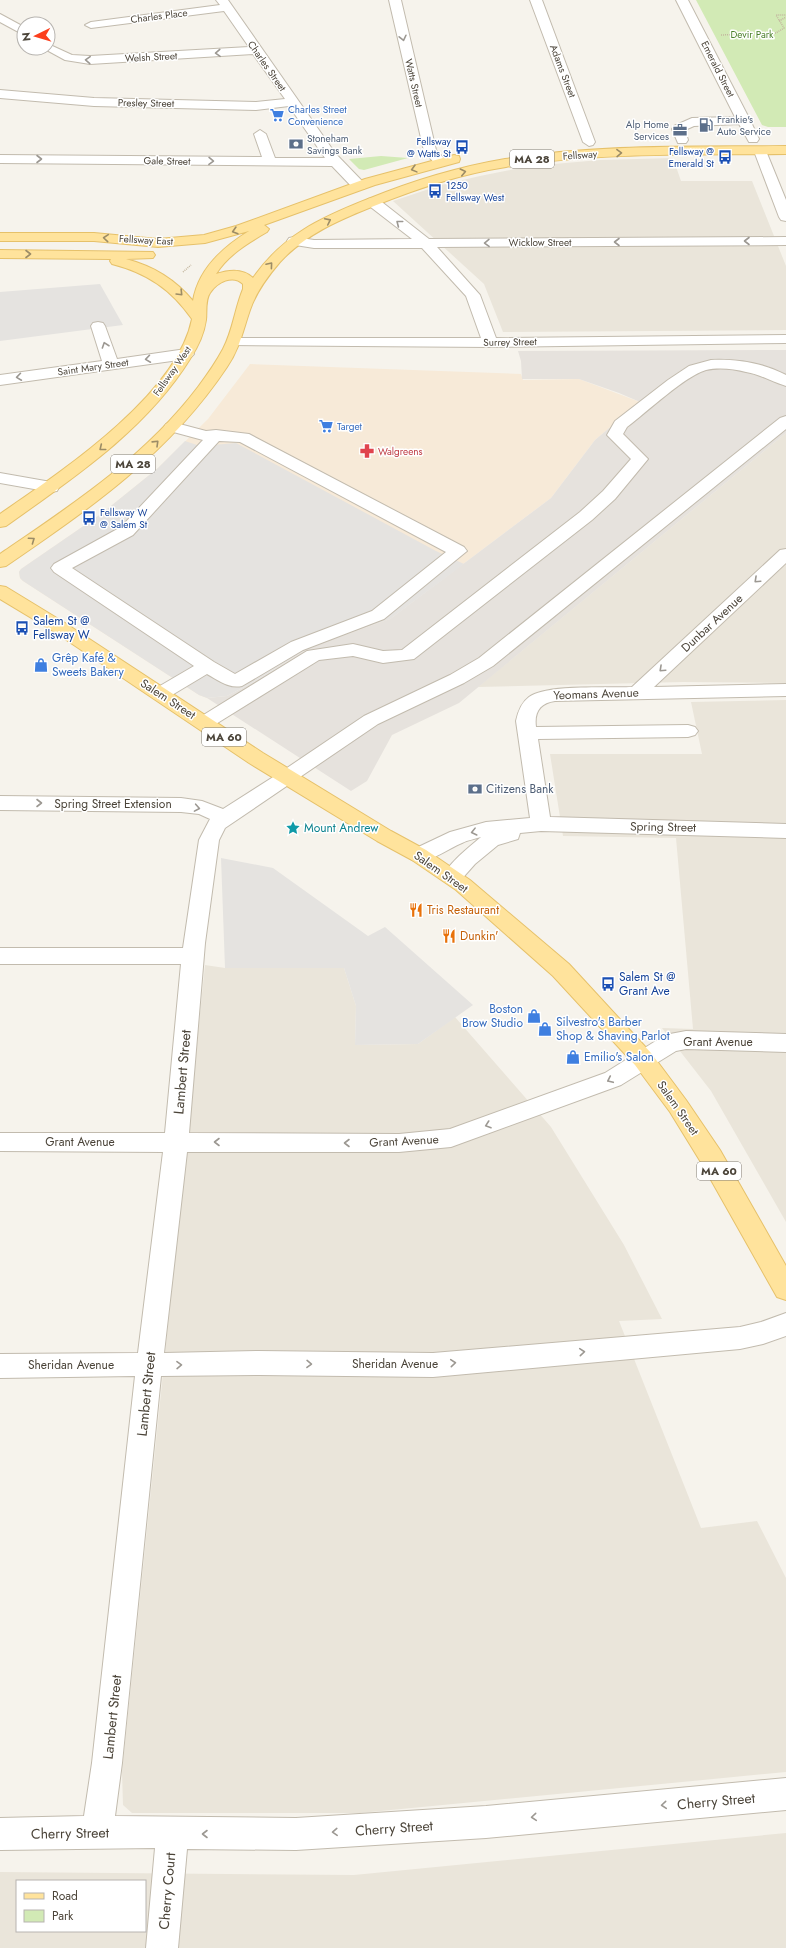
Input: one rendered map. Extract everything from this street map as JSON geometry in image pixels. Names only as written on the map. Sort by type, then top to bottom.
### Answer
[{"type":"main road","name":"Fellsway","points":[[558,144],[786,138]]},
{"type":"main road","name":"Fellsway","points":[[294,241],[329,220],[416,185],[453,174],[504,163],[601,153],[786,150]]},
{"type":"main road","name":"MA 28","points":[[311,204],[359,186],[465,156]]},
{"type":"main road","name":"Fellsway East","points":[[0,237],[94,237],[158,243],[190,241],[205,239],[241,229],[311,204]]},
{"type":"main road","name":"Fellsway West","points":[[0,522],[51,487],[99,451],[127,426],[158,393],[186,354],[194,338],[199,319],[202,294],[208,277],[229,252],[260,230],[311,204]]},
{"type":"main road","name":"MA 28","points":[[0,562],[103,489],[141,457],[172,427],[210,381],[228,355],[234,342],[245,302],[266,269],[294,241]]},
{"type":"main road","points":[[268,247],[294,241]]},
{"type":"main road","points":[[205,254],[253,249]]},
{"type":"main road","name":"Fellsway East","points":[[0,254],[56,254],[188,260]]},
{"type":"main road","points":[[56,254],[111,260],[155,274],[163,278],[179,292],[199,319]]},
{"type":"main road","points":[[202,294],[212,281],[227,276],[236,276],[244,278],[250,283],[250,289],[245,302]]},
{"type":"main road","name":"Salem Street","points":[[0,591],[288,777],[384,836],[420,855],[452,877],[561,970],[594,1004],[643,1059],[678,1106],[711,1157],[786,1289]]},
{"type":"street","name":"Watts Street","points":[[395,0],[430,151],[441,162]]},
{"type":"street","name":"Adams Street","points":[[536,0],[589,142]]},
{"type":"street","name":"Emerald Street","points":[[682,0],[753,138]]},
{"type":"street","name":"Charles Place","points":[[90,25],[225,4]]},
{"type":"street","name":"Charles Street","points":[[225,4],[334,162],[359,186]]},
{"type":"street","points":[[0,17],[16,27]]},
{"type":"street","name":"Welsh Street","points":[[56,51],[68,58],[96,60],[257,50]]},
{"type":"street","name":"Presley Street","points":[[0,94],[94,102],[256,106],[292,102]]},
{"type":"street","points":[[682,140],[678,129],[692,122],[744,120]]},
{"type":"street","points":[[260,134],[270,162]]},
{"type":"street","points":[[760,151],[786,217]]},
{"type":"street","name":"Gale Street","points":[[0,159],[334,162]]},
{"type":"street","points":[[373,202],[425,243],[473,296],[490,343]]},
{"type":"street","name":"Wicklow Street","points":[[294,241],[314,244],[786,241]]},
{"type":"street","points":[[98,326],[111,364]]},
{"type":"street","name":"Surrey Street","points":[[234,342],[490,343],[786,339]]},
{"type":"street","name":"Saint Mary Street","points":[[0,380],[186,354]]},
{"type":"street","points":[[204,723],[314,655],[353,650],[383,657],[407,655],[586,516],[609,495],[640,459],[615,435],[621,424],[688,373],[702,366],[723,365],[757,369],[786,381]]},
{"type":"street","name":"Lambert Street","points":[[97,1832],[107,1763],[149,1365],[176,1142],[193,956],[207,850],[213,831],[225,817],[288,777],[371,720],[457,679],[486,662],[786,421]]},
{"type":"street","points":[[172,427],[206,436],[216,436],[243,437],[458,551],[378,615],[297,646],[235,682],[207,666],[60,568],[126,531],[216,436]]},
{"type":"street","points":[[0,478],[51,487]]},
{"type":"street","name":"Dunbar Avenue","points":[[638,692],[786,554]]},
{"type":"street","points":[[160,694],[207,666]]},
{"type":"street","name":"Yeomans Avenue","points":[[540,824],[526,721],[528,708],[537,699],[543,697],[638,692],[786,690]]},
{"type":"street","points":[[527,733],[688,731]]},
{"type":"street","name":"Spring Street Extension","points":[[0,803],[181,805],[202,808],[225,817]]},
{"type":"street","name":"Spring Street","points":[[420,855],[457,837],[486,829],[540,824],[786,831]]},
{"type":"street","name":"Spring Street","points":[[452,877],[468,859],[491,840],[540,824]]},
{"type":"street","points":[[0,956],[193,956]]},
{"type":"street","name":"Grant Avenue","points":[[0,1142],[399,1143],[451,1138],[613,1079],[670,1043],[686,1040],[786,1042]]},
{"type":"street","name":"Sheridan Avenue","points":[[0,1366],[260,1363],[433,1365],[740,1338],[763,1333],[786,1324]]},
{"type":"street","name":"Cherry Street","points":[[0,1834],[97,1832],[172,1834],[296,1834],[470,1823],[786,1794]]},
{"type":"street","name":"Cherry Court","points":[[162,1948],[172,1834]]},
{"type":"path","points":[[701,35],[776,33],[784,28],[776,15],[786,16]]},
{"type":"path","points":[[779,21],[786,16]]},
{"type":"path","points":[[179,275],[188,260]]},
{"type":"shaded area","points":[[673,158],[681,181],[752,181],[786,266],[786,330],[503,332],[484,284],[393,201],[441,185],[531,166],[600,160]]},
{"type":"shaded area","points":[[100,284],[123,325],[0,341],[0,292]]},
{"type":"shaded area","points":[[786,350],[786,433],[459,703],[392,735],[367,781],[351,791],[207,698],[227,696],[252,683],[311,647],[390,619],[551,498],[595,440],[640,402],[579,379],[522,379],[521,361],[518,351]]},
{"type":"shaded area","points":[[250,364],[521,374],[523,380],[579,379],[640,402],[595,440],[551,498],[390,619],[207,698],[199,695],[23,581],[20,578],[19,572],[21,569],[101,514],[158,468],[208,419]]},
{"type":"shaded area","points":[[786,433],[786,683],[683,682],[478,687]]},
{"type":"shaded area","points":[[185,441],[200,446],[236,443],[436,551],[464,564],[390,619],[311,647],[252,683],[227,696],[207,698],[199,695],[23,581],[20,578],[19,572],[21,569],[101,514],[158,468]]},
{"type":"shaded area","points":[[786,700],[786,1222],[711,1091],[662,1028],[693,1029],[676,838],[563,836],[550,754],[702,754],[691,702]]},
{"type":"shaded area","points":[[221,858],[273,868],[368,936],[385,927],[473,1005],[418,1044],[355,1045],[356,1006],[344,968],[225,968]]},
{"type":"shaded area","points":[[205,965],[225,968],[344,968],[356,1006],[355,1045],[418,1044],[455,1017],[551,1127],[624,1245],[662,1319],[619,1321],[701,1528],[757,1521],[786,1578],[786,1772],[360,1813],[132,1813],[123,1805],[122,1772]]},
{"type":"shaded area","points":[[786,1833],[786,1948],[0,1948],[0,1872],[354,1875]]},
{"type":"green space","name":"Devir Park","points":[[696,0],[786,0],[786,127],[768,127],[762,125]]},
{"type":"green space","points":[[381,156],[408,158],[364,170],[359,169],[349,159]]},
{"type":"place","name":"Charles Street Convenience","points":[[277,115]]},
{"type":"place","name":"Frankie's Auto Service","points":[[706,125]]},
{"type":"place","name":"Alp Home Services","points":[[680,130]]},
{"type":"place","name":"Stoneham Savings Bank","points":[[296,144]]},
{"type":"place","name":"Fellsway @ Watts St","points":[[462,147]]},
{"type":"place","name":"Fellsway @ Emerald St","points":[[725,157]]},
{"type":"place","name":"1250 Fellsway West","points":[[435,191]]},
{"type":"place","name":"Target","points":[[326,426]]},
{"type":"place","name":"Walgreens","points":[[367,451]]},
{"type":"place","name":"Fellsway W @ Salem St","points":[[89,518]]},
{"type":"place","name":"Salem St @ Fellsway W","points":[[22,628]]},
{"type":"place","name":"Grêp Kafé & Sweets Bakery","points":[[41,665]]},
{"type":"place","name":"Citizens Bank","points":[[475,789]]},
{"type":"place","name":"Mount Andrew","points":[[293,828]]},
{"type":"place","name":"Tris Restaurant","points":[[416,910]]},
{"type":"place","name":"Dunkin'","points":[[449,936]]},
{"type":"place","name":"Salem St @ Grant Ave","points":[[608,984]]},
{"type":"place","name":"Boston Brow Studio","points":[[534,1016]]},
{"type":"place","name":"Silvestro's Barber Shop & Shaving Parlot","points":[[545,1029]]},
{"type":"place","name":"Emilio's Salon","points":[[573,1057]]}]
